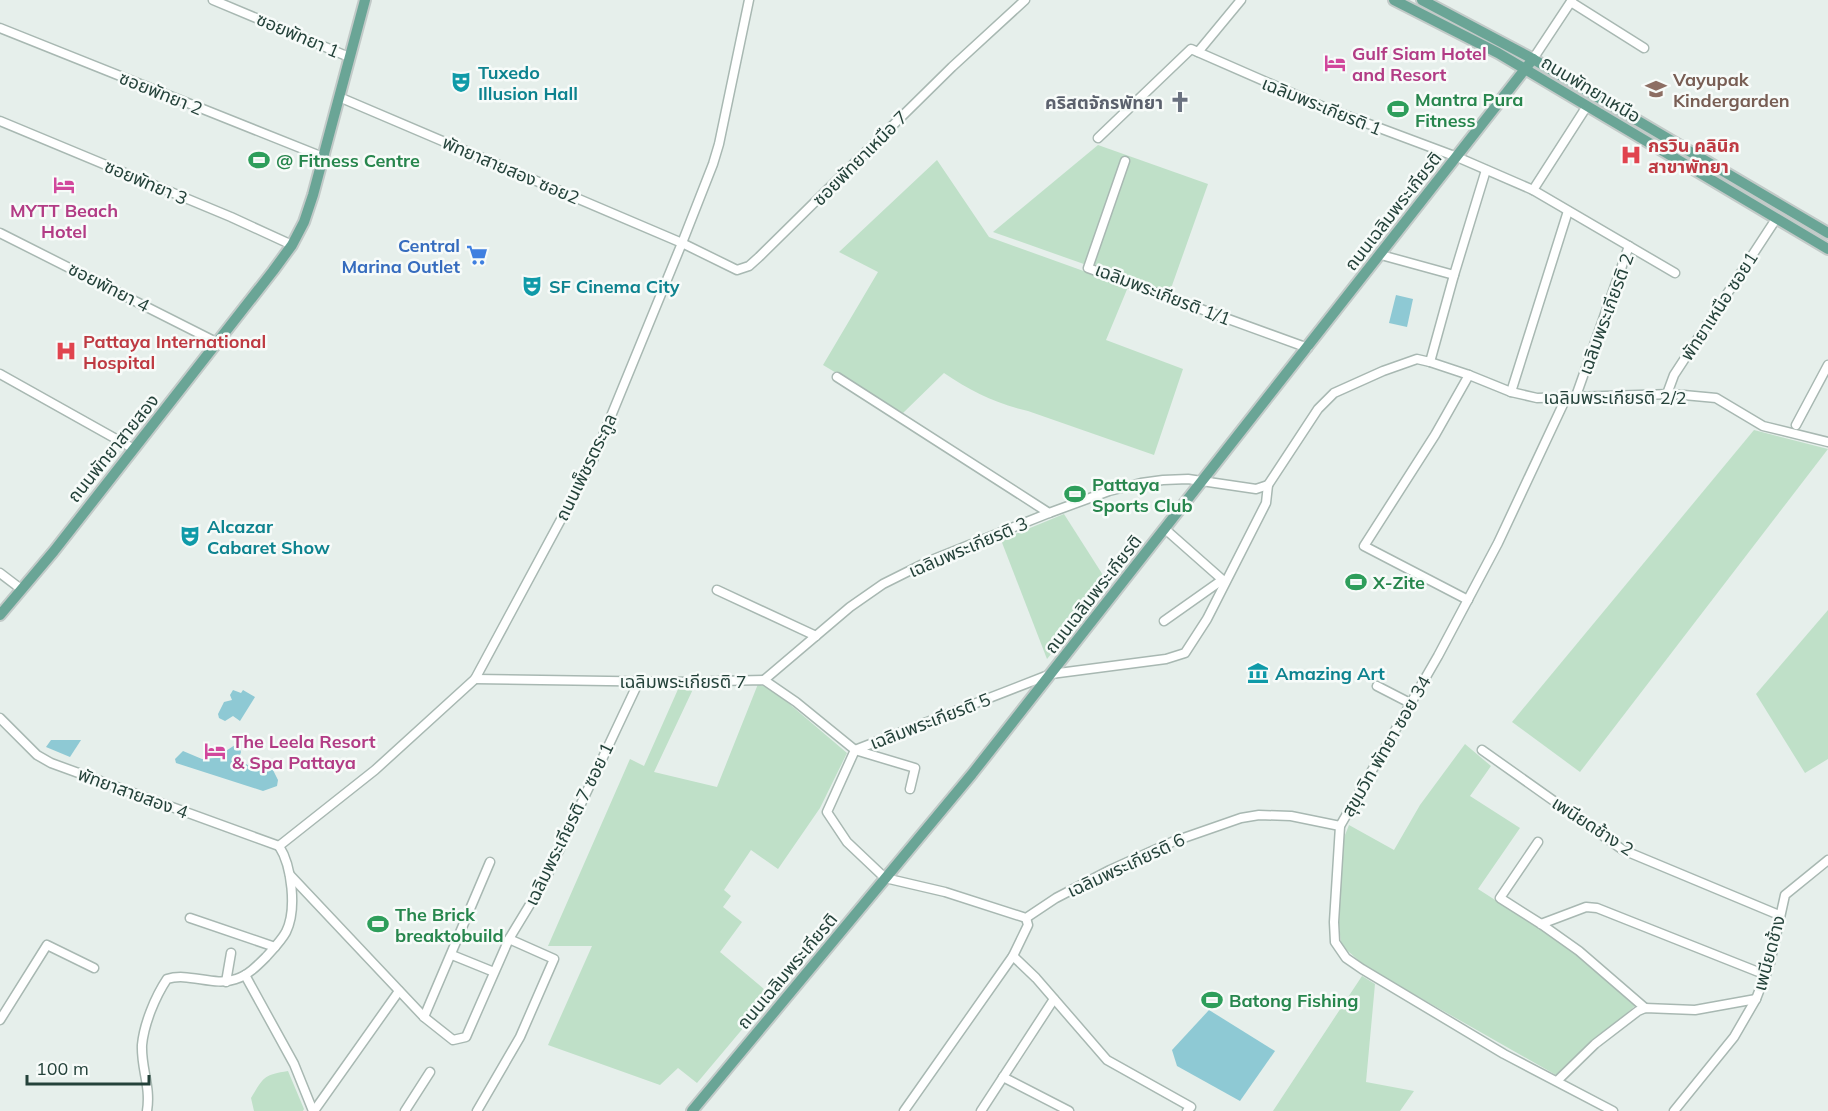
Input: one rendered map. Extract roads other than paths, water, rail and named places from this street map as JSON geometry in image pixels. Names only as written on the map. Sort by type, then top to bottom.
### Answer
[{"type":"main road","name":"ถนนพัทยาสายสอง","points":[[0,615],[218,343],[292,245],[304,222],[365,0]]},
{"type":"main road","name":"ถนนพัทยาเหนือ","points":[[1394,0],[1526,69],[1828,249]]},
{"type":"main road","name":"ถนนพัทยาเหนือ","points":[[1422,0],[1533,59],[1828,232]]},
{"type":"main road","name":"ถนนเฉลิมพระเกียรติ","points":[[692,1111],[972,774],[1052,674],[1533,59]]},
{"type":"street","name":"ซอยพัทยา 1","points":[[213,0],[349,57]]},
{"type":"street","name":"ถนนเพ็ชรตระกูล","points":[[279,846],[375,770],[475,679],[592,460],[682,243],[719,144],[749,0]]},
{"type":"street","name":"ซอยพัทยาเหนือ 7","points":[[682,243],[737,270],[748,266],[952,67],[1025,0]]},
{"type":"street","points":[[1098,138],[1194,51],[1241,0]]},
{"type":"street","points":[[1572,1],[1644,48]]},
{"type":"street","name":"ถนนเฉลิมพระเกียรติ","points":[[1533,59],[1572,1]]},
{"type":"street","name":"ซอยพัทยา 2","points":[[0,28],[323,157]]},
{"type":"street","name":"เฉลิมพระเกียรติ 1","points":[[1194,51],[1336,112],[1456,157],[1533,190],[1629,246]]},
{"type":"street","name":"พัทยาสายสอง ซอย2","points":[[339,97],[682,243]]},
{"type":"street","points":[[1533,190],[1587,106]]},
{"type":"street","name":"ซอยพัทยา 3","points":[[0,121],[231,217],[292,245]]},
{"type":"street","name":"เฉลิมพระเกียรติ 1/1","points":[[1125,161],[1088,268],[1308,348]]},
{"type":"street","points":[[1430,362],[1486,170]]},
{"type":"street","points":[[1511,392],[1568,211]]},
{"type":"street","name":"พัทยาเหนือ ซอย1","points":[[1667,394],[1674,375],[1776,219]]},
{"type":"street","name":"ซอยพัทยา 4","points":[[0,232],[218,343]]},
{"type":"street","name":"เฉลิมพระเกียรติ 2","points":[[1576,396],[1629,246],[1675,273]]},
{"type":"street","points":[[1381,255],[1454,275]]},
{"type":"street","name":"เฉลิมพระเกียรติ 2/2","points":[[1224,581],[1266,503],[1268,485],[1318,409],[1334,393],[1417,359],[1511,392],[1537,398],[1667,394],[1716,398],[1763,426],[1828,442]]},
{"type":"street","points":[[1796,425],[1828,365]]},
{"type":"street","points":[[0,374],[134,449]]},
{"type":"street","points":[[1468,375],[1435,435],[1364,546],[1468,600]]},
{"type":"street","points":[[837,377],[1048,513]]},
{"type":"street","name":"สุขุมวิท พัทยา ซอย 34","points":[[1566,398],[1498,543],[1468,600],[1340,826],[1334,922],[1335,942],[1340,950],[1362,969],[1504,1054],[1613,1111]]},
{"type":"street","name":"เฉลิมพระเกียรติ 3","points":[[764,681],[850,607],[883,584],[929,561],[1109,491],[1163,480],[1188,479],[1202,482]]},
{"type":"street","points":[[1202,482],[1256,489],[1268,485]]},
{"type":"street","points":[[1164,621],[1224,581],[1165,529]]},
{"type":"street","points":[[0,573],[21,589]]},
{"type":"street","name":"เฉลิมพระเกียรติ 5","points":[[855,750],[1052,674],[1166,659],[1185,653],[1207,619],[1224,581]]},
{"type":"street","points":[[717,590],[816,636]]},
{"type":"street","name":"เฉลิมพระเกียรติ 7","points":[[475,679],[764,681],[796,702],[855,750]]},
{"type":"street","name":"เฉลิมพระเกียรติ 7 ซอย 1","points":[[290,875],[424,1017],[453,1040],[466,1037],[509,939],[546,878],[639,681]]},
{"type":"street","points":[[1377,686],[1410,703]]},
{"type":"street","name":"พัทยาสายสอง 4","points":[[0,718],[37,755],[51,763],[279,846]]},
{"type":"street","points":[[855,750],[826,812],[847,842],[885,878],[945,892],[1026,918],[1029,925],[1013,956],[904,1111]]},
{"type":"street","name":"เฉลิมพระเกียรติ 5","points":[[855,750],[915,768],[910,789]]},
{"type":"street","name":"เพนียดช้าง 2","points":[[1482,750],[1623,850],[1779,915]]},
{"type":"street","name":"เฉลิมพระเกียรติ 6","points":[[1026,918],[1056,898],[1110,870],[1172,842],[1241,819],[1259,815],[1292,816],[1340,826]]},
{"type":"street","points":[[1538,842],[1500,898],[1579,951],[1645,1008]]},
{"type":"street","points":[[147,1111],[149,1097],[142,1045],[149,1018],[162,985],[167,979],[177,976],[226,982],[245,975],[275,947],[288,926],[292,893],[290,875],[279,846]]},
{"type":"street","name":"เพนียดช้าง","points":[[1674,1111],[1734,1037],[1756,999],[1766,975],[1785,895],[1828,860]]},
{"type":"street","points":[[424,1017],[490,862]]},
{"type":"street","points":[[1541,924],[1586,907],[1597,908],[1766,975]]},
{"type":"street","points":[[190,918],[275,947]]},
{"type":"street","points":[[477,1111],[520,1037],[554,959],[509,939]]},
{"type":"street","points":[[0,1020],[47,945],[94,968]]},
{"type":"street","points":[[226,982],[231,953]]},
{"type":"street","points":[[452,955],[494,972]]},
{"type":"street","points":[[1013,956],[1107,1060],[1191,1107],[1187,1111]]},
{"type":"street","points":[[245,975],[294,1064],[314,1111]]},
{"type":"street","points":[[314,1111],[399,991]]},
{"type":"street","points":[[981,1111],[1054,999]]},
{"type":"street","points":[[1557,1081],[1595,1044],[1645,1008],[1695,1010],[1756,999]]},
{"type":"street","points":[[405,1111],[430,1072]]},
{"type":"street","points":[[1003,1077],[1069,1111]]},
{"type":"water","points":[[1396,295],[1413,299],[1407,327],[1389,323]]},
{"type":"water","points":[[233,690],[241,693],[243,690],[255,697],[240,721],[233,716],[225,721],[219,718],[218,714],[224,702],[232,700],[230,695]]},
{"type":"water","points":[[51,740],[81,740],[70,757],[46,747]]},
{"type":"water","points":[[235,745],[239,746],[241,752],[239,758],[247,764],[254,767],[271,766],[278,780],[277,786],[263,791],[176,763],[175,759],[183,751],[202,759],[215,758]]},
{"type":"water","points":[[1209,1010],[1275,1051],[1240,1101],[1177,1066],[1172,1050]]},
{"type":"place","name":"Gulf Siam Hotel and Resort","points":[[1335,63]]},
{"type":"place","name":"Tuxedo Illusion Hall","points":[[461,82]]},
{"type":"place","name":"Vayupak Kindergarden","points":[[1656,89]]},
{"type":"place","name":"คริสตจักรพัทยา","points":[[1180,102]]},
{"type":"place","name":"Mantra Pura Fitness","points":[[1398,109]]},
{"type":"place","name":"กรวิน คลินิก สาขาพัทยา","points":[[1631,155]]},
{"type":"place","name":"@ Fitness Centre","points":[[259,160]]},
{"type":"place","name":"MYTT Beach Hotel","points":[[64,185]]},
{"type":"place","name":"Central Marina Outlet","points":[[477,255]]},
{"type":"place","name":"SF Cinema City","points":[[532,286]]},
{"type":"place","name":"Pattaya International Hospital","points":[[66,351]]},
{"type":"place","name":"Pattaya Sports Club","points":[[1075,494]]},
{"type":"place","name":"Alcazar Cabaret Show","points":[[190,536]]},
{"type":"place","name":"X-Zite","points":[[1356,582]]},
{"type":"place","name":"Amazing Art","points":[[1258,673]]},
{"type":"place","name":"The Leela Resort & Spa Pattaya","points":[[215,751]]},
{"type":"place","name":"The Brick breaktobuild","points":[[378,924]]},
{"type":"place","name":"Batong Fishing","points":[[1212,1000]]}]
